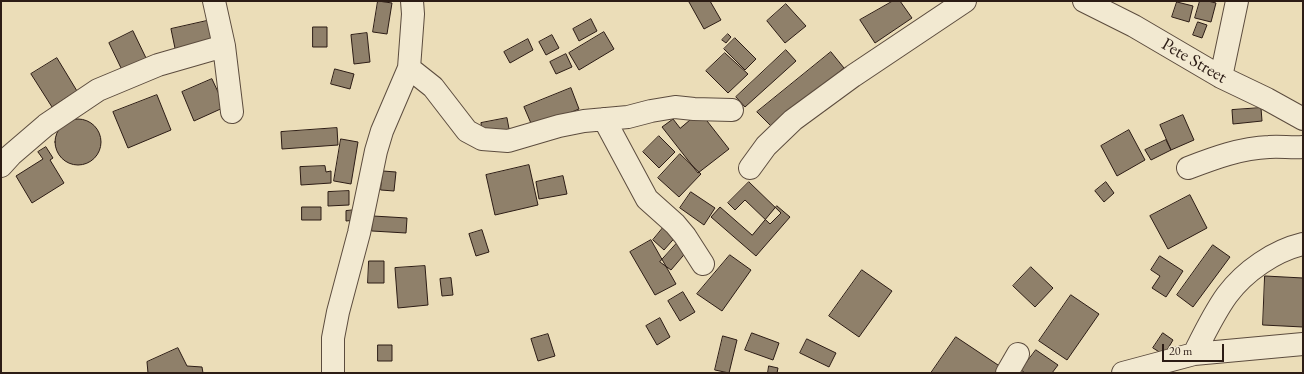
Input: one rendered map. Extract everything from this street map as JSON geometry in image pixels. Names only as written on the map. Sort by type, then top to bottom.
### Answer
[{"type":"street","points":[[214,1],[224,46],[232,112]]},
{"type":"street","points":[[333,373],[333,338],[338,312],[359,233],[376,151],[382,131],[409,68],[413,14],[412,1]]},
{"type":"street","points":[[750,168],[766,146],[793,120],[854,76],[965,1]]},
{"type":"street","name":"Pete Street","points":[[1084,1],[1134,26],[1221,77],[1267,99],[1303,119]]},
{"type":"street","points":[[1221,77],[1237,1]]},
{"type":"street","points":[[1,166],[11,155],[46,125],[98,90],[158,65],[224,46]]},
{"type":"street","points":[[409,68],[433,88],[467,131],[482,139],[508,141],[559,126],[628,117],[675,107],[732,110]]},
{"type":"street","points":[[604,119],[647,199],[675,224],[685,236],[703,264]]},
{"type":"street","points":[[1188,168],[1218,157],[1252,149],[1269,147],[1303,147]]},
{"type":"street","points":[[1194,354],[1217,310],[1228,294],[1255,269],[1281,251],[1303,244]]},
{"type":"street","points":[[1123,373],[1194,354],[1303,344]]},
{"type":"street","points":[[1007,373],[1018,354]]},
{"type":"building","points":[[378,1],[392,3],[387,34],[373,32]]},
{"type":"building","points":[[710,1],[721,20],[704,29],[689,2]]},
{"type":"building","points":[[893,1],[900,1],[912,18],[875,43],[860,20]]},
{"type":"building","points":[[1200,1],[1216,3],[1211,22],[1195,18]]},
{"type":"building","points":[[1177,2],[1193,6],[1189,22],[1172,17]]},
{"type":"building","points":[[786,4],[806,26],[785,43],[767,21]]},
{"type":"building","points":[[591,19],[597,31],[579,41],[573,29]]},
{"type":"building","points":[[211,20],[216,43],[176,53],[171,29]]},
{"type":"building","points":[[1198,22],[1207,25],[1202,38],[1193,35]]},
{"type":"building","points":[[313,27],[327,27],[327,47],[313,47]]},
{"type":"building","points":[[133,31],[146,58],[122,70],[109,43]]},
{"type":"building","points":[[604,32],[614,49],[579,70],[569,53]]},
{"type":"building","points":[[367,33],[370,62],[354,64],[351,35]]},
{"type":"building","points":[[728,34],[731,37],[726,43],[722,40]]},
{"type":"building","points":[[552,35],[559,48],[546,55],[539,42]]},
{"type":"building","points":[[735,38],[756,59],[745,70],[724,49]]},
{"type":"building","points":[[528,39],[533,50],[510,63],[504,52]]},
{"type":"building","points":[[786,50],[796,61],[745,107],[736,97]]},
{"type":"building","points":[[831,52],[844,68],[772,127],[757,112]]},
{"type":"building","points":[[725,53],[748,74],[728,93],[706,71]]},
{"type":"building","points":[[566,54],[572,67],[556,74],[550,62]]},
{"type":"building","points":[[57,58],[77,91],[52,107],[31,74]]},
{"type":"building","points":[[335,69],[354,74],[350,89],[331,84]]},
{"type":"building","points":[[212,79],[225,107],[194,121],[182,92]]},
{"type":"building","points":[[571,88],[579,109],[533,128],[524,107]]},
{"type":"building","points":[[157,95],[171,130],[128,148],[113,112]]},
{"type":"building","points":[[1261,108],[1262,121],[1233,124],[1232,110]]},
{"type":"building","points":[[700,112],[729,149],[698,173],[662,127],[673,119],[680,128]]},
{"type":"building","points":[[1183,115],[1194,140],[1171,150],[1160,125]]},
{"type":"building","points":[[507,118],[510,134],[483,139],[481,123]]},
{"type":"building","points":[[78,119],[91,123],[97,129],[101,142],[97,155],[91,161],[78,165],[65,161],[59,155],[55,142],[59,129],[65,123]]},
{"type":"building","points":[[337,128],[338,145],[282,149],[281,132]]},
{"type":"building","points":[[1129,130],[1145,160],[1117,176],[1101,146]]},
{"type":"building","points":[[659,136],[675,152],[659,168],[643,152]]},
{"type":"building","points":[[341,139],[358,142],[351,184],[334,181]]},
{"type":"building","points":[[1166,140],[1171,150],[1151,160],[1145,150]]},
{"type":"building","points":[[46,147],[53,158],[50,160],[64,183],[32,203],[16,176],[43,159],[38,152]]},
{"type":"building","points":[[680,154],[701,174],[679,197],[658,178]]},
{"type":"building","points":[[529,165],[538,205],[495,215],[486,175]]},
{"type":"building","points":[[325,166],[326,172],[331,171],[331,183],[301,185],[300,167]]},
{"type":"building","points":[[383,171],[396,172],[394,191],[381,190]]},
{"type":"building","points":[[563,176],[567,194],[539,199],[536,182]]},
{"type":"building","points":[[749,182],[781,213],[770,224],[745,200],[735,210],[728,203]]},
{"type":"building","points":[[1106,182],[1114,193],[1104,202],[1095,191]]},
{"type":"building","points":[[349,191],[349,205],[328,206],[328,192]]},
{"type":"building","points":[[691,192],[715,208],[704,225],[680,208]]},
{"type":"building","points":[[1190,195],[1207,228],[1168,249],[1150,216]]},
{"type":"building","points":[[777,206],[790,217],[756,256],[711,217],[720,207],[752,235]]},
{"type":"building","points":[[302,207],[321,207],[321,220],[302,220]]},
{"type":"building","points":[[356,210],[356,220],[346,221],[346,211]]},
{"type":"building","points":[[373,216],[407,218],[406,233],[372,231]]},
{"type":"building","points":[[667,223],[679,233],[664,250],[653,240]]},
{"type":"building","points":[[482,230],[489,252],[476,256],[469,234]]},
{"type":"building","points":[[651,240],[676,284],[655,295],[630,252]]},
{"type":"building","points":[[678,242],[688,250],[671,270],[660,262]]},
{"type":"building","points":[[1213,245],[1230,257],[1193,307],[1177,295]]},
{"type":"building","points":[[730,255],[751,270],[722,311],[697,294]]},
{"type":"building","points":[[1160,256],[1183,271],[1166,297],[1152,288],[1160,276],[1151,270]]},
{"type":"building","points":[[369,261],[384,261],[384,283],[368,283]]},
{"type":"building","points":[[425,266],[428,305],[398,308],[395,268]]},
{"type":"building","points":[[1031,267],[1053,288],[1035,307],[1013,286]]},
{"type":"building","points":[[862,270],[892,291],[859,337],[829,316]]},
{"type":"building","points":[[1265,276],[1303,278],[1303,327],[1263,325]]},
{"type":"building","points":[[451,278],[453,295],[442,296],[440,279]]},
{"type":"building","points":[[683,292],[695,312],[680,321],[668,301]]},
{"type":"building","points":[[1071,295],[1099,314],[1067,360],[1039,341]]},
{"type":"building","points":[[660,318],[670,337],[657,345],[646,326]]},
{"type":"building","points":[[752,333],[779,343],[773,360],[745,350]]},
{"type":"building","points":[[1163,333],[1173,340],[1164,355],[1153,348]]},
{"type":"building","points":[[548,334],[555,356],[538,361],[531,339]]},
{"type":"building","points":[[723,336],[737,340],[729,373],[715,370]]},
{"type":"building","points":[[956,337],[1001,367],[998,373],[931,373]]},
{"type":"building","points":[[807,339],[836,353],[829,367],[800,353]]},
{"type":"building","points":[[378,345],[392,345],[392,361],[378,361]]},
{"type":"building","points":[[178,348],[187,366],[202,367],[203,373],[148,373],[147,362]]},
{"type":"building","points":[[1036,350],[1058,365],[1052,373],[1025,373],[1021,370]]},
{"type":"building","points":[[769,366],[778,368],[777,373],[768,373]]}]
